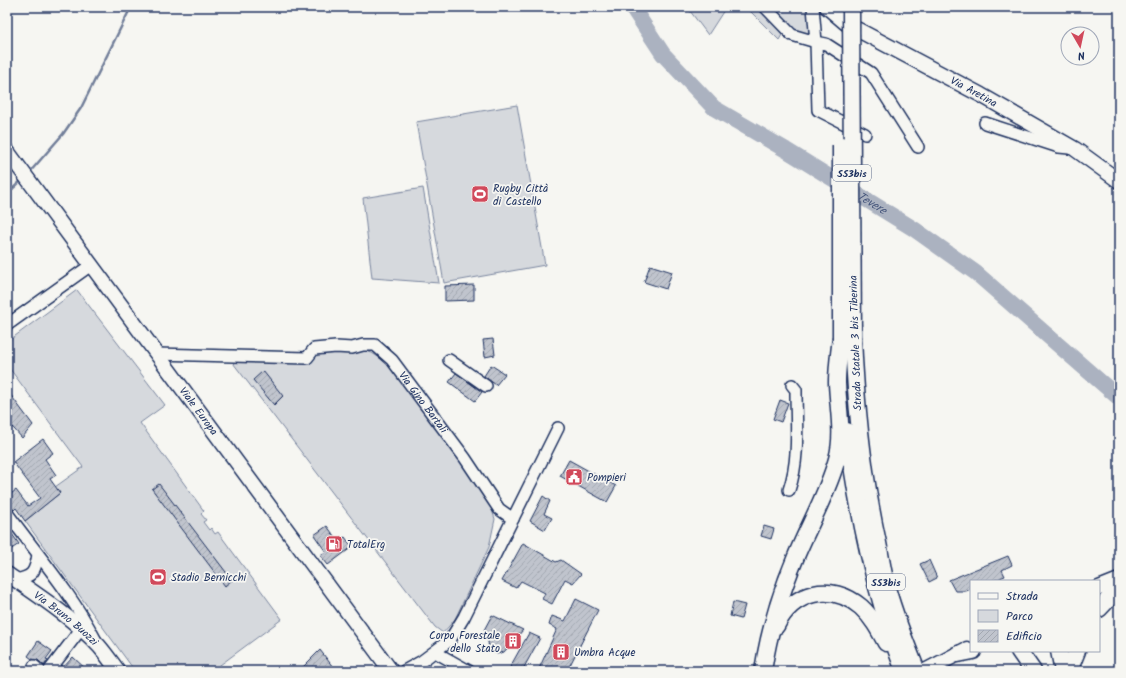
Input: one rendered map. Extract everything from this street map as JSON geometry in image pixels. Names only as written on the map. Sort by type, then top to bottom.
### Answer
[{"type":"highway","name":"Strada Statale 3 bis Tiberina","points":[[840,7],[847,338]]},
{"type":"highway","name":"Strada Statale 3 bis Tiberina","points":[[851,7],[847,338],[844,408],[862,491],[887,587],[917,671]]},
{"type":"highway","points":[[763,671],[767,646],[777,605],[828,486],[838,456],[840,436],[837,375],[847,338]]},
{"type":"highway","name":"Strada Statale 3 bis Tiberina","points":[[862,491],[878,592],[904,671]]},
{"type":"highway","points":[[887,587],[901,616],[921,671]]},
{"type":"highway","points":[[1100,608],[1119,588]]},
{"type":"highway","points":[[767,646],[782,615],[797,601],[806,596],[819,593],[832,593],[845,596],[862,608],[876,625],[889,650],[897,671]]},
{"type":"highway","points":[[1010,652],[1021,655],[1033,671]]},
{"type":"highway","points":[[1059,652],[1062,671]]},
{"type":"highway","points":[[1069,671],[1077,652]]},
{"type":"main road","name":"Via Aretina","points":[[827,7],[847,24],[981,95],[1075,149],[1119,181]]},
{"type":"main road","name":"Viale Europa","points":[[7,151],[391,671]]},
{"type":"main road","name":"Via Bruno Buozzi","points":[[11,577],[60,611],[81,629],[99,647],[118,671]]},
{"type":"main road","points":[[1100,588],[1119,580]]},
{"type":"main road","points":[[925,671],[967,650]]},
{"type":"street","points":[[765,7],[790,38],[826,44],[871,74],[918,147]]},
{"type":"street","points":[[813,7],[816,42],[818,110],[865,134]]},
{"type":"street","points":[[986,123],[1059,147],[1075,149]]},
{"type":"street","points":[[7,325],[91,265]]},
{"type":"street","name":"Via Gino Bartali","points":[[156,354],[307,358],[314,349],[336,347],[352,348],[363,345],[375,345],[392,360],[466,458],[499,509],[513,519]]},
{"type":"street","points":[[449,360],[486,386]]},
{"type":"street","points":[[789,490],[796,462],[796,390],[792,385]]},
{"type":"street","points":[[404,671],[450,640],[464,617],[558,428]]},
{"type":"street","points":[[7,513],[88,626],[99,647]]},
{"type":"street","points":[[11,577],[25,578],[34,572],[38,555]]},
{"type":"street","points":[[49,671],[81,629]]},
{"type":"street","points":[[434,652],[469,671]]},
{"type":"green space","points":[[687,7],[726,7],[708,35]]},
{"type":"green space","points":[[746,7],[809,7],[813,36],[787,26],[779,40]]},
{"type":"green space","name":"Rugby Città di Castello","points":[[517,105],[545,265],[444,283],[416,122]]},
{"type":"green space","points":[[423,188],[439,283],[372,278],[363,198]]},
{"type":"green space","name":"Stadio Bernicchi","points":[[77,290],[165,405],[140,423],[204,511],[201,514],[206,520],[203,522],[209,530],[211,528],[215,534],[218,532],[282,619],[212,671],[135,671],[25,521],[60,493],[55,487],[83,467],[7,365],[7,342]]},
{"type":"green space","points":[[362,350],[372,353],[386,362],[482,491],[491,507],[495,519],[489,547],[455,619],[443,633],[435,627],[230,359]]},
{"type":"building","points":[[650,265],[672,272],[666,289],[644,282]]},
{"type":"building","points":[[474,285],[474,300],[445,301],[445,286]]},
{"type":"building","points":[[493,339],[495,355],[485,357],[483,340]]},
{"type":"building","points":[[491,365],[505,374],[496,385],[484,376]]},
{"type":"building","points":[[263,371],[283,396],[274,405],[253,380]]},
{"type":"building","points":[[456,373],[482,392],[475,401],[449,382]]},
{"type":"building","points":[[7,390],[33,425],[22,438],[7,421]]},
{"type":"building","points":[[780,400],[788,403],[781,422],[773,419]]},
{"type":"building","points":[[43,439],[53,453],[45,459],[56,475],[50,479],[60,493],[25,521],[16,508],[14,510],[7,506],[7,497],[16,490],[28,506],[40,498],[13,462]]},
{"type":"building","points":[[569,460],[616,486],[607,502],[560,476]]},
{"type":"building","points":[[159,484],[232,580],[225,586],[152,489]]},
{"type":"building","points":[[543,496],[550,501],[544,514],[552,518],[545,530],[530,521]]},
{"type":"building","points":[[327,526],[338,541],[345,537],[352,547],[328,565],[320,555],[326,552],[314,535]]},
{"type":"building","points":[[764,526],[774,529],[771,539],[761,536]]},
{"type":"building","points":[[7,527],[19,544],[7,552]]},
{"type":"building","points":[[523,543],[556,562],[561,560],[581,574],[573,583],[565,579],[552,604],[542,599],[545,593],[521,581],[516,588],[502,581]]},
{"type":"building","points":[[1008,556],[1012,565],[1002,570],[1005,576],[995,580],[970,580],[970,589],[966,591],[955,591],[949,580]]},
{"type":"building","points":[[929,560],[937,578],[929,582],[920,564]]},
{"type":"building","name":"Umbra Acque","points":[[576,599],[598,610],[567,671],[538,671],[557,629],[549,625],[552,616],[565,621]]},
{"type":"building","points":[[733,602],[745,605],[741,619],[730,616]]},
{"type":"building","points":[[492,615],[523,630],[504,652],[497,654],[489,650],[487,633],[484,630]]},
{"type":"building","points":[[529,633],[540,638],[522,671],[519,671],[510,667]]},
{"type":"building","points":[[38,641],[52,651],[46,659],[48,660],[44,666],[38,660],[32,659],[28,656]]},
{"type":"building","points":[[320,650],[333,667],[328,671],[299,671]]},
{"type":"building","points":[[73,657],[88,671],[60,671]]},
{"type":"waterway","points":[[29,173],[63,134],[81,108],[131,7]]},
{"type":"waterway","name":"Tevere","points":[[632,7],[663,54],[714,108],[786,150],[914,229],[976,273],[1119,398]]},
{"type":"waterway","points":[[7,194],[23,179]]},
{"type":"place","name":"Rugby Città di Castello","points":[[480,194]]},
{"type":"place","name":"Pompieri","points":[[574,477]]},
{"type":"place","name":"TotalErg","points":[[334,544]]},
{"type":"place","name":"Stadio Bernicchi","points":[[158,577]]},
{"type":"place","name":"Corpo Forestale dello Stato","points":[[513,641]]},
{"type":"place","name":"Umbra Acque","points":[[561,652]]}]
